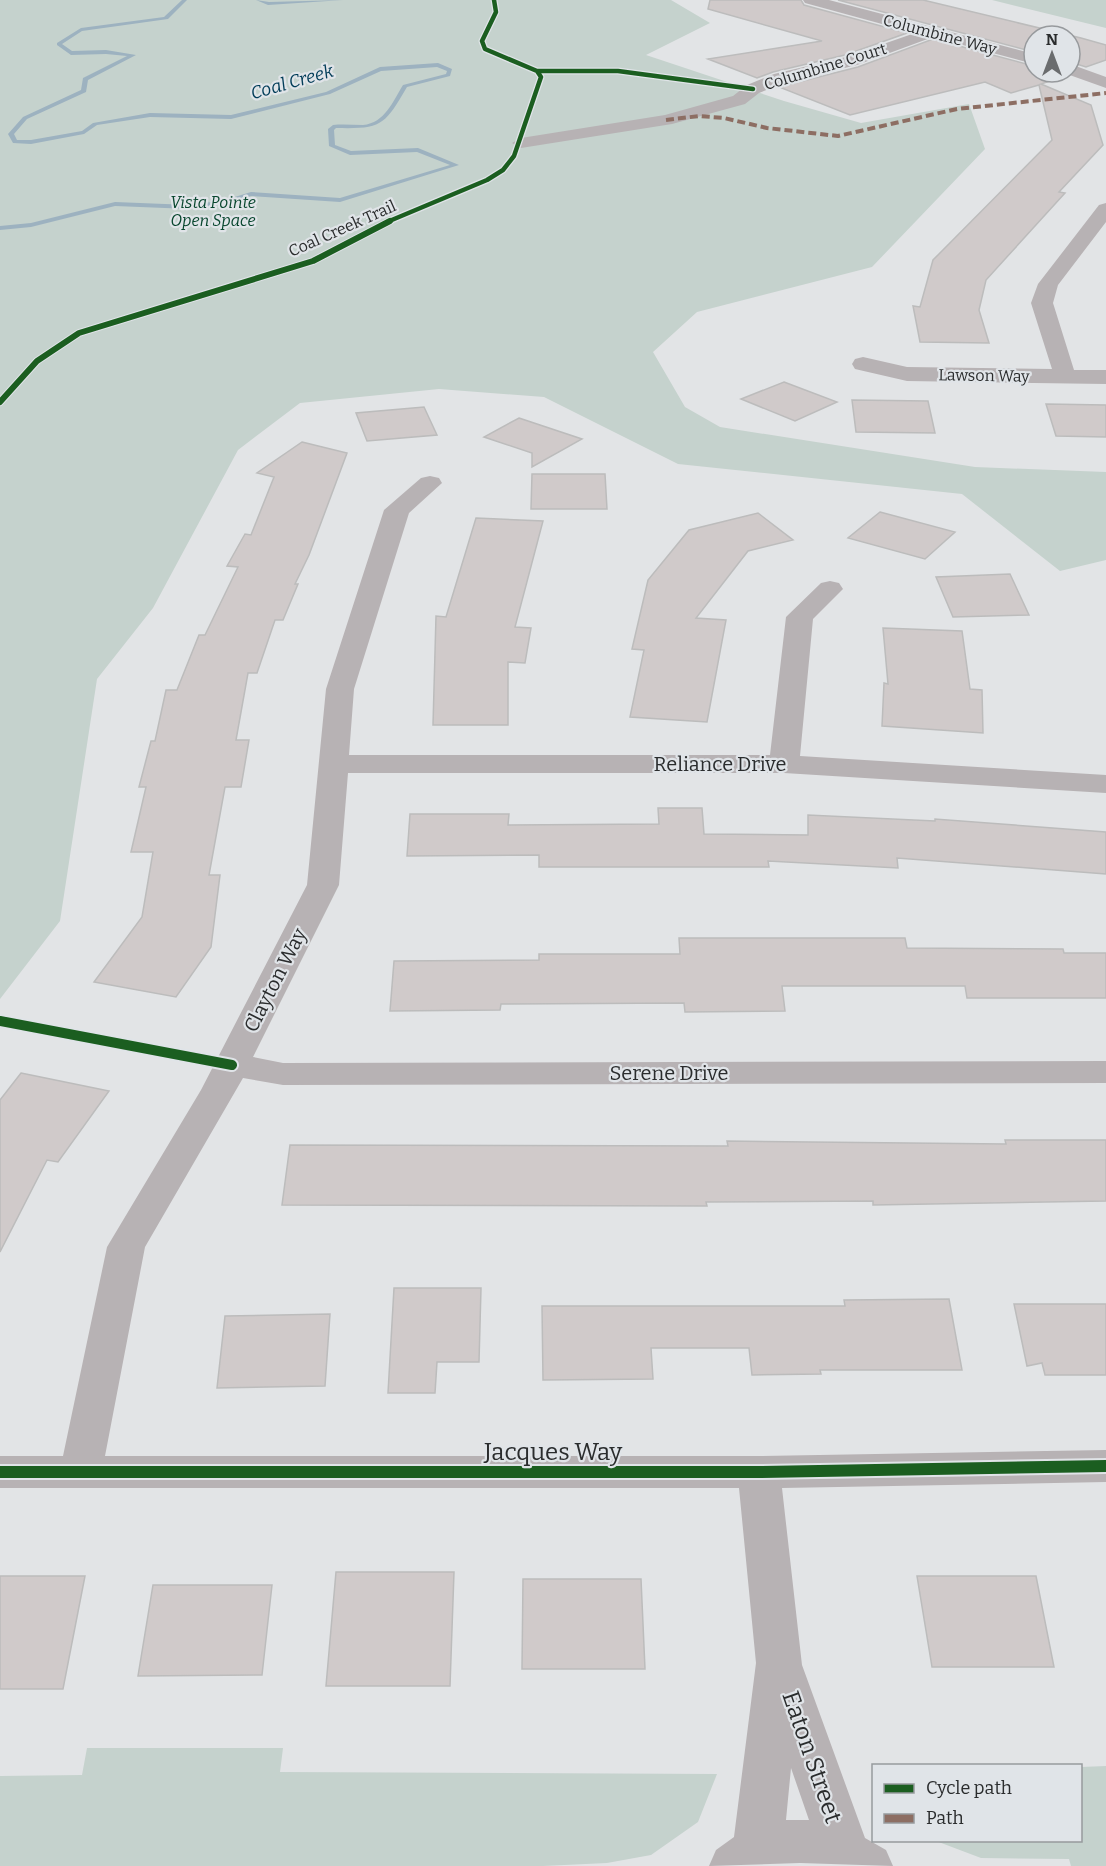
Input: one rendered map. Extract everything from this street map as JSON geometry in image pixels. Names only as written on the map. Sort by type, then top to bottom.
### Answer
[{"type":"street","name":"Columbine Way","points":[[811,0],[1022,56]]},
{"type":"street","name":"Columbine Court","points":[[521,143],[666,120],[739,100],[753,89],[780,78],[851,61],[932,33]]},
{"type":"street","points":[[1082,74],[1106,83]]},
{"type":"street","points":[[1065,376],[1042,303],[1048,284],[1106,210]]},
{"type":"street","name":"Lawson Way","points":[[863,364],[907,374],[1106,377]]},
{"type":"street","name":"Clayton Way","points":[[81,1470],[126,1246],[232,1065],[323,885],[340,689],[398,510],[430,483]]},
{"type":"street","points":[[784,764],[800,616],[830,589]]},
{"type":"street","name":"Reliance Drive","points":[[334,764],[784,764],[1106,784]]},
{"type":"street","name":"Serene Drive","points":[[232,1065],[283,1074],[1106,1072]]},
{"type":"street","name":"Jacques Way","points":[[0,1472],[81,1470],[759,1472],[1106,1466]]},
{"type":"street","name":"Eaton Street","points":[[759,1472],[779,1663],[856,1858]]},
{"type":"street","name":"Eaton Street","points":[[746,1857],[779,1663]]},
{"type":"street","points":[[746,1857],[790,1841],[817,1842],[856,1858]]},
{"type":"green space","name":"Vista Pointe Open Space","points":[[0,0],[671,0],[710,23],[646,55],[784,101],[861,123],[969,104],[985,149],[872,267],[697,312],[653,352],[685,407],[720,427],[975,467],[1106,472],[1106,560],[1060,571],[962,494],[678,464],[544,397],[439,389],[300,403],[238,450],[153,608],[97,679],[60,921],[0,999]]},
{"type":"green space","points":[[992,0],[1106,0],[1106,28]]},
{"type":"green space","points":[[87,1748],[283,1748],[280,1772],[717,1774],[698,1822],[651,1855],[607,1863],[543,1866],[0,1866],[0,1776],[82,1775]]},
{"type":"green space","points":[[1106,1766],[1106,1866],[1071,1866],[1069,1859],[981,1858],[939,1842],[1082,1842],[1082,1767]]},
{"type":"building","points":[[710,0],[801,0],[804,5],[907,33],[845,55],[757,78],[708,59],[822,41],[708,9]]},
{"type":"building","points":[[838,0],[923,0],[1023,24],[1022,49]]},
{"type":"building","points":[[1082,38],[1106,45],[1106,60],[1086,67],[1082,66]]},
{"type":"building","points":[[933,39],[1022,63],[1022,84],[1041,84],[1091,105],[1103,145],[1059,192],[1065,193],[986,280],[979,310],[989,343],[920,342],[913,306],[920,307],[933,260],[1052,140],[1039,85],[1011,93],[985,82],[850,115],[779,87],[858,67]]},
{"type":"building","points":[[784,382],[837,402],[795,421],[741,399]]},
{"type":"building","points":[[852,400],[928,401],[935,433],[856,432]]},
{"type":"building","points":[[1046,404],[1106,405],[1106,437],[1056,436]]},
{"type":"building","points":[[424,407],[437,435],[367,441],[356,413]]},
{"type":"building","points":[[519,418],[582,439],[532,467],[532,453],[484,437]]},
{"type":"building","points":[[302,442],[347,453],[283,620],[275,620],[257,673],[248,673],[236,740],[249,740],[241,787],[225,787],[209,875],[220,875],[211,947],[176,997],[94,982],[142,917],[153,852],[131,852],[146,787],[139,787],[151,741],[155,741],[166,690],[177,690],[199,635],[205,635],[238,567],[227,566],[245,534],[251,535],[274,477],[257,473]]},
{"type":"building","points":[[532,474],[605,474],[607,509],[531,509]]},
{"type":"building","points":[[880,512],[955,532],[925,559],[848,538]]},
{"type":"building","points":[[758,513],[793,540],[748,551],[696,618],[726,620],[707,722],[630,717],[644,650],[632,649],[648,580],[689,530]]},
{"type":"building","points":[[476,518],[543,521],[515,627],[531,628],[525,663],[508,662],[508,725],[433,725],[436,616],[446,617]]},
{"type":"building","points":[[1010,574],[1029,615],[953,617],[936,577]]},
{"type":"building","points":[[883,628],[962,631],[970,689],[982,690],[983,733],[882,726],[884,683],[888,684]]},
{"type":"building","points":[[658,808],[702,808],[704,834],[808,835],[808,815],[935,821],[935,819],[1106,832],[1106,874],[897,858],[898,868],[768,861],[769,867],[539,867],[539,855],[407,856],[410,814],[509,814],[508,825],[659,824]]},
{"type":"building","points":[[679,938],[905,938],[907,948],[1063,949],[1064,953],[1106,953],[1106,998],[967,998],[965,986],[782,986],[785,1011],[685,1012],[684,1003],[501,1004],[500,1010],[390,1011],[394,961],[539,960],[539,954],[680,954]]},
{"type":"building","points":[[21,1073],[109,1091],[58,1162],[47,1160],[0,1252],[0,1100]]},
{"type":"building","points":[[1005,1140],[1106,1140],[1106,1201],[873,1205],[873,1201],[706,1202],[707,1206],[282,1205],[290,1145],[728,1146],[727,1141],[1006,1144]]},
{"type":"building","points":[[394,1288],[481,1288],[479,1362],[437,1362],[435,1393],[388,1393]]},
{"type":"building","points":[[949,1299],[962,1370],[820,1370],[821,1374],[752,1375],[749,1348],[651,1348],[653,1379],[543,1380],[542,1306],[845,1306],[844,1300]]},
{"type":"building","points":[[1014,1304],[1106,1304],[1106,1375],[1045,1375],[1042,1363],[1027,1366]]},
{"type":"building","points":[[330,1314],[325,1386],[217,1388],[225,1316]]},
{"type":"building","points":[[336,1572],[454,1572],[450,1686],[326,1686]]},
{"type":"building","points":[[0,1576],[85,1576],[63,1689],[0,1689]]},
{"type":"building","points":[[917,1576],[1036,1576],[1054,1667],[932,1667]]},
{"type":"building","points":[[523,1579],[641,1579],[645,1669],[522,1669]]},
{"type":"building","points":[[153,1585],[272,1585],[262,1675],[138,1676]]},
{"type":"waterway","name":"Coal Creek","points":[[0,228],[31,225],[115,204],[190,207],[226,202],[251,194],[340,200],[456,165],[418,150],[350,153],[332,146],[331,129],[335,126],[363,126],[379,122],[390,111],[405,86],[448,75],[450,70],[438,65],[380,69],[328,93],[231,117],[150,115],[95,124],[84,132],[31,142],[15,142],[11,134],[25,118],[84,91],[85,79],[133,55],[106,52],[71,53],[59,44],[81,30],[166,18],[185,0]]},
{"type":"waterway","name":"Coal Creek","points":[[258,0],[268,4],[341,0]]},
{"type":"marked path","points":[[666,120],[699,116],[724,118],[767,128],[838,136],[957,109],[1106,93]]},
{"type":"cycle path","name":"Coal Creek Trail","points":[[0,402],[37,361],[79,333],[313,261],[368,230],[487,180],[503,170],[514,156],[541,83],[541,77],[537,71],[485,49],[482,41],[496,12],[494,0]]},
{"type":"cycle path","points":[[537,71],[564,69],[618,71],[753,89]]},
{"type":"cycle path","points":[[0,1021],[232,1065]]},
{"type":"cycle path","points":[[0,1472],[759,1472],[1106,1466]]}]
